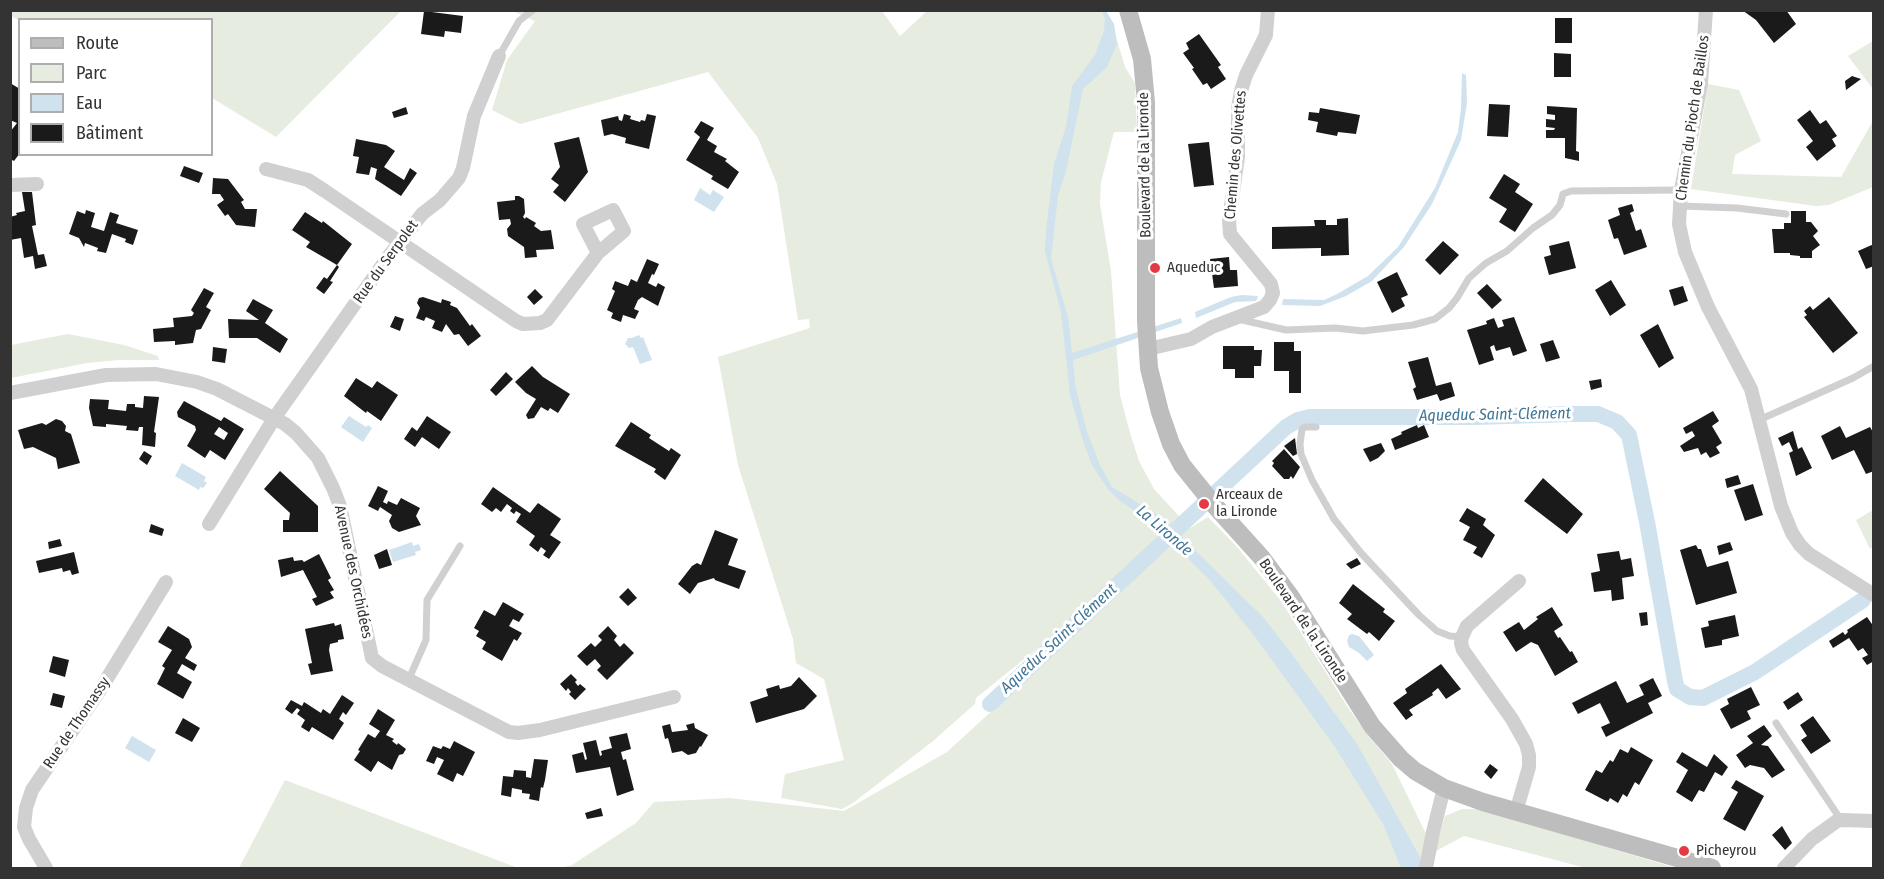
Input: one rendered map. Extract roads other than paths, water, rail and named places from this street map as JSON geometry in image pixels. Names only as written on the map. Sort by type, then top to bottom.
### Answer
[{"type":"street","name":"Boulevard de la Lironde","points":[[1128,10],[1142,59],[1146,102],[1149,368],[1160,412],[1171,444],[1182,465],[1274,573],[1372,726],[1386,744],[1415,771],[1444,788],[1516,812],[1695,866],[1712,868]]},
{"type":"street","name":"Chemin des Olivettes","points":[[1148,349],[1191,339],[1212,327],[1264,307],[1273,292],[1270,284],[1230,234],[1229,220],[1238,157],[1238,108],[1246,75],[1266,35],[1268,10]]},
{"type":"street","name":"Chemin du Pioch de Baillos","points":[[1707,10],[1701,84],[1681,190],[1679,224],[1685,252],[1708,307],[1751,389],[1781,506],[1792,532],[1809,554],[1874,595]]},
{"type":"street","name":"Rue du Serpolet","points":[[209,524],[275,417],[400,242],[422,214],[440,200],[459,178],[474,116],[499,57]]},
{"type":"street","points":[[266,169],[308,180],[523,324],[540,323],[547,320],[598,253]]},
{"type":"street","points":[[10,185],[37,184]]},
{"type":"street","name":"Avenue des Orchidées","points":[[10,393],[106,375],[156,374],[197,382],[218,389],[275,417],[296,433],[318,458],[333,488],[344,524],[372,658],[408,681],[509,732],[540,730],[674,697]]},
{"type":"street","points":[[1516,812],[1529,767],[1526,744],[1512,719],[1463,650],[1462,637],[1467,626],[1519,581]]},
{"type":"street","name":"Rue de Thomassy","points":[[46,868],[24,827],[26,807],[32,790],[100,690],[166,582]]},
{"type":"street","points":[[1428,864],[1444,788]]},
{"type":"street","points":[[1784,868],[1812,838],[1841,820],[1874,821]]},
{"type":"lane","points":[[519,21],[524,10]]},
{"type":"lane","name":"Rue du Serpolet","points":[[499,57],[519,21],[533,10]]},
{"type":"lane","points":[[1233,318],[1286,330],[1335,328],[1363,331],[1413,326],[1435,319],[1449,308],[1469,278],[1552,215],[1560,206],[1563,194],[1571,191],[1681,190]]},
{"type":"lane","points":[[1680,206],[1737,208],[1786,214]]},
{"type":"lane","points":[[1759,420],[1853,378],[1874,366]]},
{"type":"lane","points":[[1316,427],[1302,429],[1301,454],[1312,480],[1334,519],[1361,553],[1419,615],[1437,631],[1450,636],[1462,637]]},
{"type":"lane","points":[[408,681],[426,640],[427,600],[460,546]]},
{"type":"lane","points":[[1776,723],[1841,820]]},
{"type":"water","name":"La Lironde","points":[[1102,11],[1106,11],[1114,24],[1117,44],[1107,67],[1083,89],[1066,171],[1058,196],[1051,259],[1068,317],[1072,353],[1181,318],[1182,323],[1073,360],[1075,385],[1087,432],[1100,465],[1112,487],[1161,517],[1263,617],[1288,649],[1357,744],[1426,868],[1401,868],[1383,824],[1335,747],[1256,638],[1209,579],[1149,520],[1120,501],[1108,489],[1092,465],[1084,444],[1070,395],[1061,312],[1045,251],[1054,164],[1066,127],[1072,86],[1095,55],[1104,31],[1105,18]]},
{"type":"water","points":[[1462,73],[1466,75],[1467,103],[1461,140],[1432,204],[1404,247],[1372,281],[1346,296],[1320,306],[1282,305],[1283,299],[1324,300],[1337,294],[1368,276],[1398,247],[1435,188],[1458,132]]},
{"type":"water","points":[[700,188],[710,195],[713,190],[724,197],[714,212],[694,200]]},
{"type":"water","points":[[1258,296],[1256,301],[1235,302],[1196,318],[1195,312],[1231,297]]},
{"type":"water","points":[[639,335],[643,337],[652,360],[640,364],[633,347],[629,348],[625,344],[628,338]]},
{"type":"water","points":[[349,416],[366,427],[368,425],[372,428],[363,442],[341,427]]},
{"type":"water","points":[[182,463],[206,477],[204,481],[207,483],[203,488],[200,487],[199,490],[175,476]]},
{"type":"water","points":[[412,542],[413,546],[419,544],[421,550],[415,552],[416,555],[393,562],[389,550]]},
{"type":"water","points":[[1349,635],[1359,636],[1374,655],[1367,661],[1349,647],[1347,641]]},
{"type":"water","points":[[132,736],[156,750],[149,762],[125,748]]},
{"type":"waterway","name":"Aqueduc Saint-Clément","points":[[990,704],[1286,427],[1298,420],[1310,417],[1598,414],[1617,422],[1629,435],[1677,689],[1690,697],[1703,698],[1755,672],[1863,600]]},
{"type":"place","name":"Aqueduc","points":[[1155,268]]},
{"type":"place","name":"Arceaux de la Lironde","points":[[1204,504]]},
{"type":"place","name":"Picheyrou","points":[[1684,851]]}]
